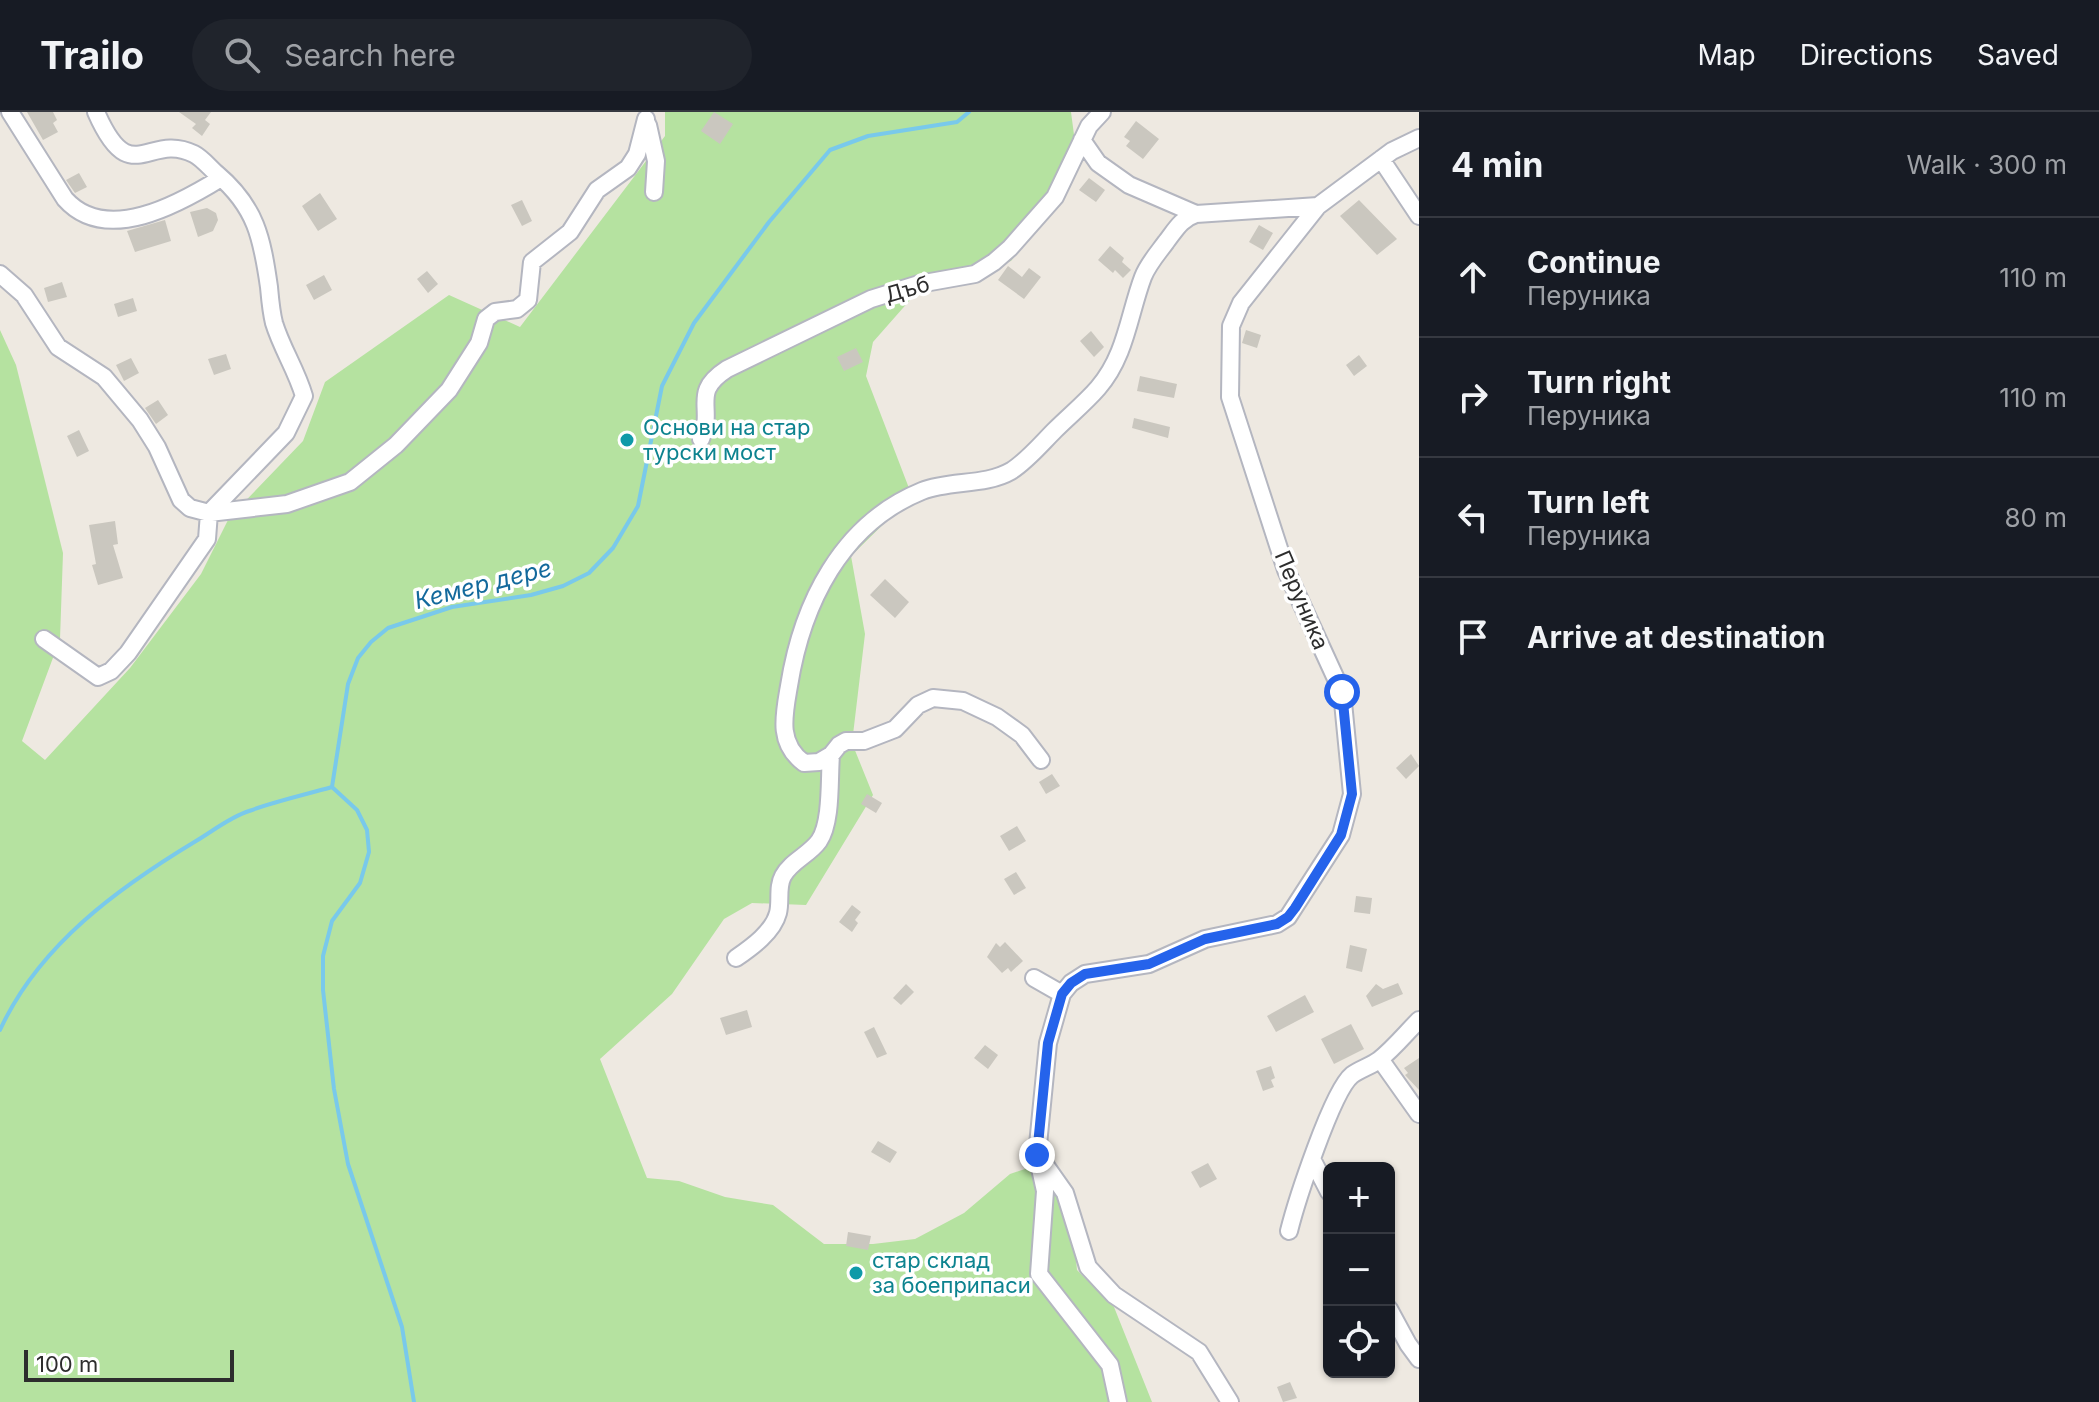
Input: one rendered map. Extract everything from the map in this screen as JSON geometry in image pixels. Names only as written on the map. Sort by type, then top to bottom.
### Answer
[{"type":"street","points":[[10,112],[65,199],[88,218],[125,220],[188,198],[221,178]]},
{"type":"street","points":[[44,639],[98,677],[111,671],[128,653],[207,539],[209,513],[286,433],[304,396],[273,319],[264,252],[255,219],[239,195],[194,154],[172,150],[134,155],[117,149],[106,136],[96,112]]},
{"type":"street","name":"Дъб","points":[[701,439],[706,428],[706,388],[727,369],[871,299],[919,284],[975,274],[994,262],[1055,197],[1089,126],[1102,112]]},
{"type":"street","points":[[646,115],[656,161],[654,192]]},
{"type":"street","points":[[0,274],[24,295],[58,347],[104,377],[140,420],[157,447],[181,500],[190,508],[209,513],[287,504],[350,482],[396,445],[449,390],[479,343],[486,319],[495,312],[517,309],[528,300],[532,262],[570,232],[597,190],[628,168],[637,154],[646,115]]},
{"type":"street","name":"Перуника","points":[[1062,994],[1085,974],[1149,964],[1205,939],[1277,924],[1295,908],[1341,835],[1352,794],[1342,692],[1286,570],[1230,397],[1231,326],[1241,303],[1318,206],[1381,159],[1419,138]]},
{"type":"street","points":[[1082,140],[1098,163],[1129,185],[1196,214]]},
{"type":"street","points":[[1381,159],[1419,216]]},
{"type":"street","points":[[1041,760],[1022,735],[997,717],[963,701],[933,698],[918,705],[895,729],[864,741],[846,741],[819,762],[804,763],[792,755],[783,725],[792,666],[813,597],[828,569],[847,545],[894,505],[924,490],[1009,473],[1100,387],[1130,327],[1147,267],[1186,217],[1318,206]]},
{"type":"street","points":[[736,958],[753,947],[770,928],[778,913],[781,878],[820,840],[826,824],[831,755]]},
{"type":"street","points":[[1034,978],[1062,994],[1048,1043],[1037,1155],[1045,1191],[1039,1274],[1110,1365],[1118,1402]]},
{"type":"street","points":[[1289,1231],[1331,1109],[1341,1091],[1352,1075],[1380,1059],[1419,1020]]},
{"type":"street","points":[[1380,1059],[1419,1114]]},
{"type":"street","points":[[1037,1155],[1065,1193],[1088,1267],[1114,1295],[1199,1352],[1230,1402]]},
{"type":"street","points":[[1313,1161],[1323,1180]]},
{"type":"street","points":[[1395,1320],[1419,1359]]},
{"type":"green space","points":[[665,112],[1071,112],[1076,150],[1059,198],[1011,261],[925,283],[873,342],[866,376],[912,496],[851,556],[865,634],[852,743],[873,795],[806,905],[752,903],[724,919],[672,994],[600,1059],[647,1178],[679,1181],[725,1197],[773,1205],[824,1244],[873,1244],[915,1239],[964,1213],[1010,1174],[1040,1164],[1072,1219],[1077,1270],[1114,1307],[1152,1402],[0,1402],[0,330],[16,365],[63,553],[60,639],[22,741],[45,760],[130,668],[201,574],[229,518],[303,441],[325,382],[449,295],[520,327],[665,136]]},
{"type":"building","points":[[27,112],[53,112],[57,120],[53,123],[58,132],[43,140]]},
{"type":"building","points":[[179,112],[211,112],[205,120],[210,124],[202,136],[192,128],[196,124]]},
{"type":"building","points":[[714,112],[733,124],[720,144],[701,131]]},
{"type":"building","points":[[1136,121],[1159,139],[1143,159],[1126,146],[1130,141],[1124,137]]},
{"type":"building","points":[[79,173],[87,187],[75,193],[66,180]]},
{"type":"building","points":[[1089,178],[1105,190],[1096,202],[1079,190]]},
{"type":"building","points":[[320,193],[337,219],[318,231],[302,206]]},
{"type":"building","points":[[522,200],[532,221],[522,226],[511,205]]},
{"type":"building","points":[[1359,200],[1397,239],[1377,255],[1340,216]]},
{"type":"building","points":[[207,208],[216,213],[218,220],[213,231],[198,237],[190,212]]},
{"type":"building","points":[[165,220],[171,241],[135,252],[127,231]]},
{"type":"building","points":[[1259,225],[1273,233],[1263,250],[1249,242]]},
{"type":"building","points":[[1110,246],[1124,258],[1122,262],[1131,270],[1123,278],[1098,260]]},
{"type":"building","points":[[1008,266],[1022,277],[1029,268],[1041,277],[1024,299],[998,280]]},
{"type":"building","points":[[427,271],[438,284],[428,293],[417,279]]},
{"type":"building","points":[[324,275],[332,290],[314,300],[306,285]]},
{"type":"building","points":[[62,282],[67,297],[48,302],[44,288]]},
{"type":"building","points":[[133,298],[137,311],[118,317],[114,304]]},
{"type":"building","points":[[1246,330],[1261,335],[1257,348],[1242,343]]},
{"type":"building","points":[[1091,331],[1104,347],[1094,357],[1080,341]]},
{"type":"building","points":[[856,348],[863,362],[844,371],[837,357]]},
{"type":"building","points":[[226,354],[231,369],[214,375],[208,359]]},
{"type":"building","points":[[1359,355],[1367,366],[1354,376],[1346,365]]},
{"type":"building","points":[[131,358],[139,373],[124,381],[116,365]]},
{"type":"building","points":[[1140,376],[1177,384],[1174,398],[1137,391]]},
{"type":"building","points":[[158,400],[168,415],[156,424],[145,408]]},
{"type":"building","points":[[1134,418],[1170,427],[1168,438],[1132,428]]},
{"type":"building","points":[[79,430],[89,451],[77,457],[67,436]]},
{"type":"building","points":[[115,521],[118,544],[113,545],[123,578],[98,585],[92,565],[96,564],[89,525]]},
{"type":"building","points":[[885,579],[909,602],[895,618],[870,595]]},
{"type":"building","points":[[1411,754],[1419,766],[1406,779],[1396,768]]},
{"type":"building","points":[[1052,774],[1060,786],[1046,794],[1039,782]]},
{"type":"building","points":[[867,794],[882,803],[876,813],[861,804]]},
{"type":"building","points":[[1017,826],[1026,841],[1009,851],[1000,836]]},
{"type":"building","points":[[1016,872],[1026,888],[1014,895],[1004,879]]},
{"type":"building","points":[[1356,896],[1372,898],[1370,914],[1354,912]]},
{"type":"building","points":[[852,905],[861,912],[852,932],[839,922]]},
{"type":"building","points":[[1005,942],[1023,961],[1011,972],[1008,968],[1002,973],[987,957],[996,943],[1000,947]]},
{"type":"building","points":[[1350,945],[1367,949],[1362,972],[1346,968]]},
{"type":"building","points":[[1398,983],[1403,994],[1372,1007],[1366,996],[1376,984],[1383,989]]},
{"type":"building","points":[[906,984],[914,992],[901,1005],[893,998]]},
{"type":"building","points":[[1305,995],[1314,1012],[1276,1032],[1267,1016]]},
{"type":"building","points":[[747,1010],[752,1027],[726,1035],[720,1018]]},
{"type":"building","points":[[1351,1024],[1364,1049],[1334,1064],[1321,1039]]},
{"type":"building","points":[[874,1027],[887,1054],[877,1058],[864,1032]]},
{"type":"building","points":[[985,1045],[998,1055],[988,1069],[974,1058]]},
{"type":"building","points":[[1419,1058],[1419,1090],[1405,1075],[1408,1073],[1404,1068]]},
{"type":"building","points":[[1271,1066],[1274,1087],[1263,1091],[1256,1071]]},
{"type":"building","points":[[878,1141],[897,1152],[890,1163],[871,1152]]},
{"type":"building","points":[[1208,1163],[1217,1179],[1200,1188],[1191,1172]]},
{"type":"building","points":[[848,1232],[871,1236],[868,1250],[846,1246]]},
{"type":"building","points":[[1290,1382],[1297,1398],[1283,1402],[1277,1387]]},
{"type":"waterway","name":"Кемер дере","points":[[0,1030],[16,999],[59,945],[83,921],[138,878],[235,817],[332,787],[348,684],[358,658],[388,628],[452,607],[531,595],[563,586],[589,573],[613,548],[638,506],[662,386],[694,323],[769,222],[830,150],[868,136],[957,122],[969,112]]},
{"type":"waterway","points":[[332,787],[357,810],[367,830],[369,852],[360,883],[332,921],[323,956],[323,990],[334,1089],[348,1164],[402,1327],[414,1402]]},
{"type":"place","name":"Основи на стар турски мост","points":[[627,440]]},
{"type":"place","name":"стар склад за боеприпаси","points":[[856,1273]]},
{"type":"route","points":[[1037,1155],[1048,1043],[1062,994],[1071,983],[1085,974],[1149,964],[1205,939],[1277,924],[1295,908],[1341,835],[1352,794],[1342,692]]}]
